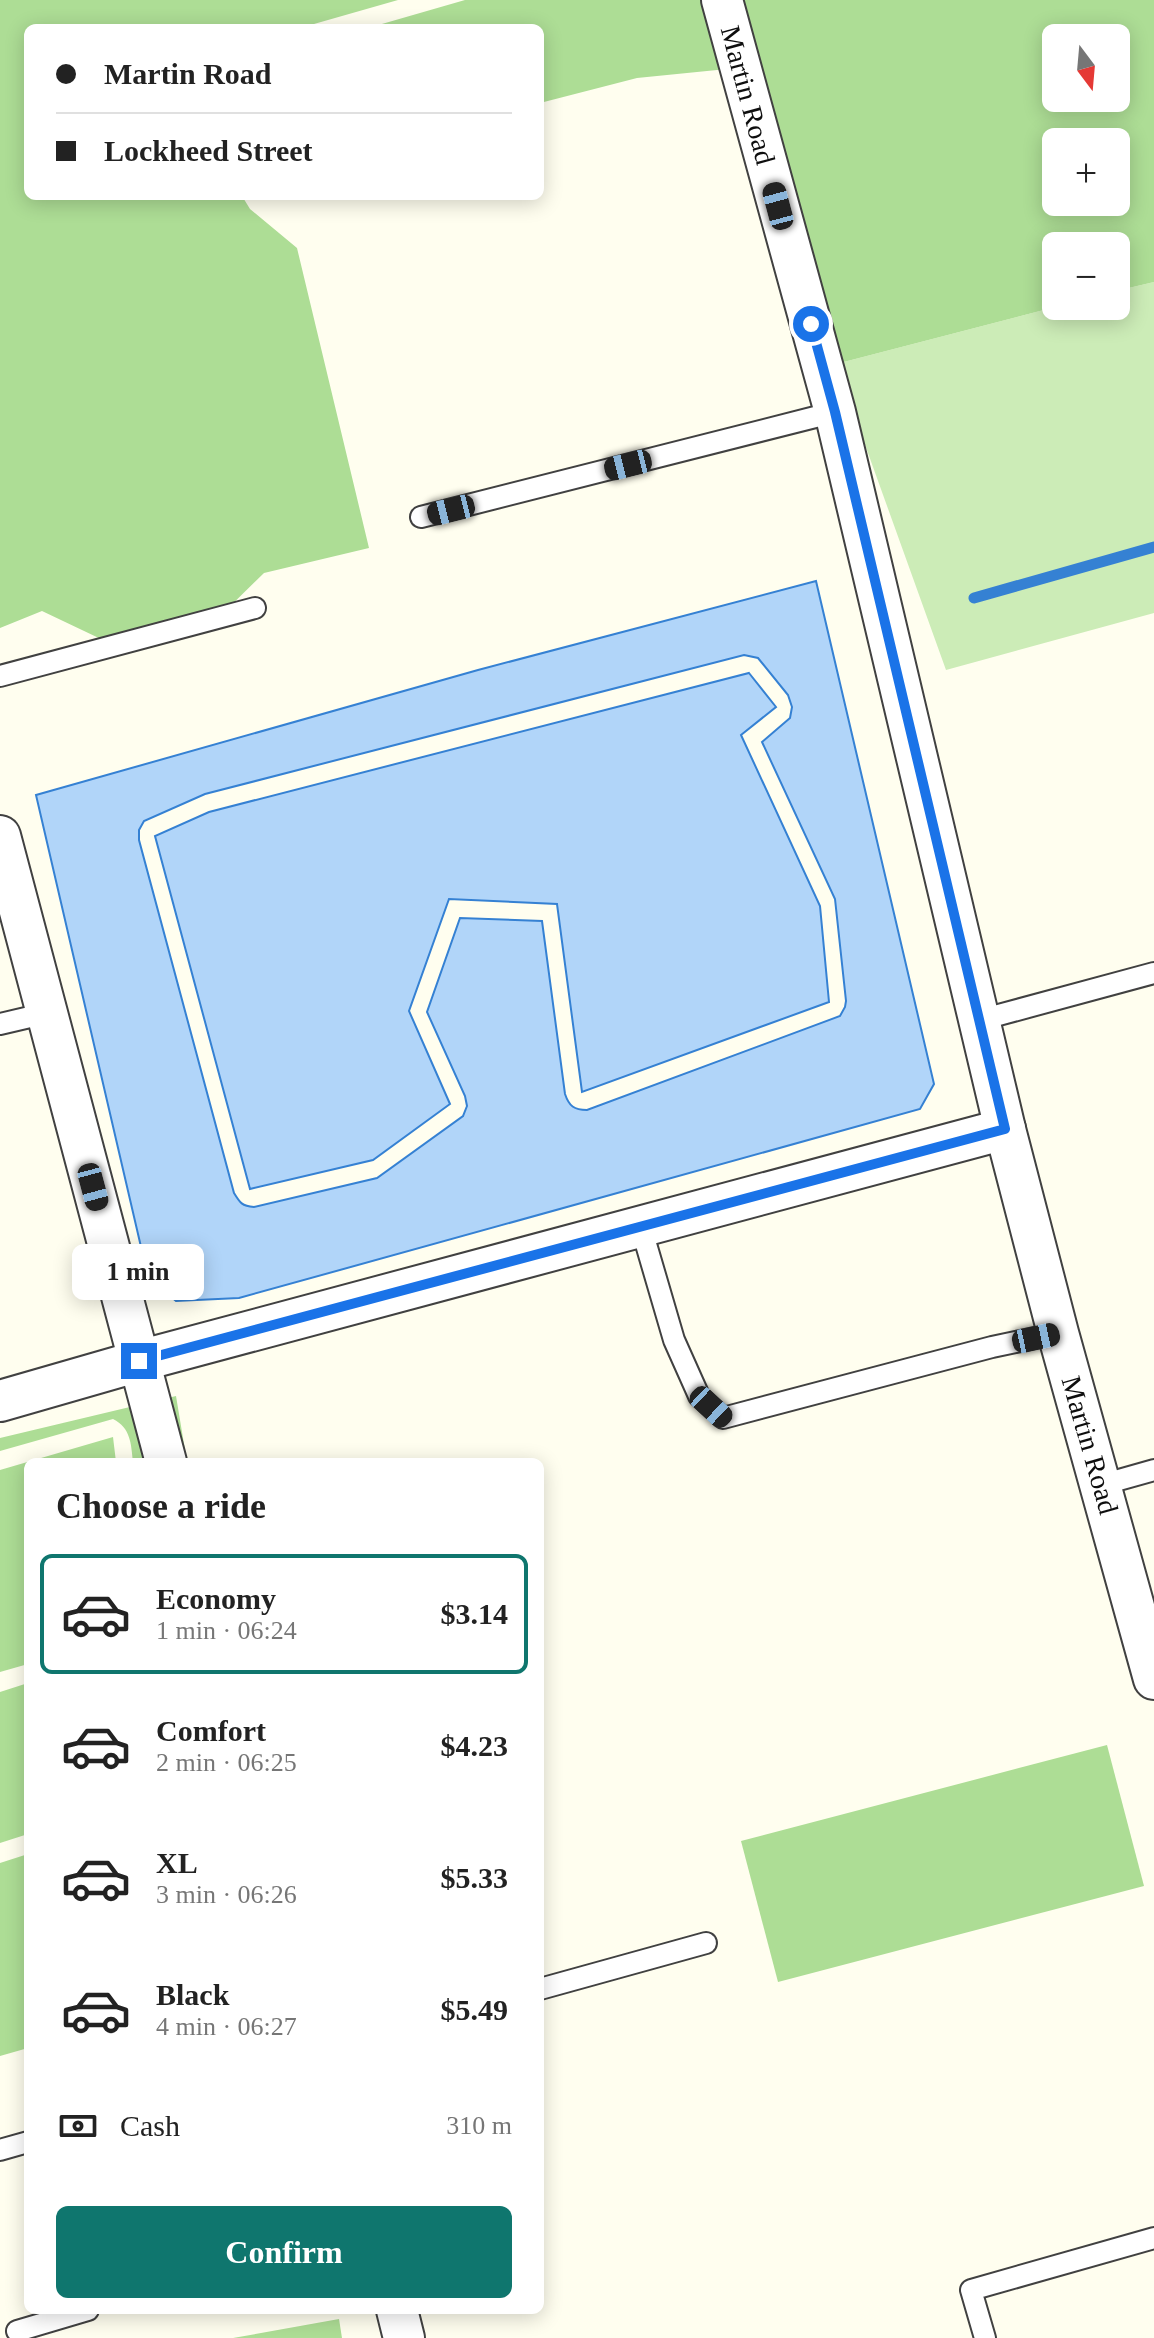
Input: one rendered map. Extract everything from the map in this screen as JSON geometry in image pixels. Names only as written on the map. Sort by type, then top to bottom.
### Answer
[{"type":"street","name":"Martin Road","points":[[722,0],[835,412],[1005,1129],[1154,1679]]},
{"type":"street","points":[[0,836],[165,1458]]},
{"type":"street","points":[[0,1401],[1005,1129]]},
{"type":"street","points":[[398,2314],[404,2338]]},
{"type":"lane","points":[[421,517],[835,412]]},
{"type":"lane","points":[[0,676],[255,608]]},
{"type":"lane","points":[[980,1020],[1154,973]]},
{"type":"lane","points":[[0,1024],[47,1013]]},
{"type":"lane","points":[[641,1227],[674,1340],[699,1396],[723,1418],[992,1347],[1058,1333]]},
{"type":"lane","points":[[1101,1485],[1154,1470]]},
{"type":"lane","points":[[544,1988],[706,1943]]},
{"type":"lane","points":[[0,2150],[24,2143]]},
{"type":"lane","points":[[985,2338],[971,2290],[1154,2238]]},
{"type":"lane","points":[[17,2331],[74,2314]]},
{"type":"green space","points":[[0,0],[398,0],[314,24],[24,24],[24,200],[244,200],[250,209],[297,248],[369,548],[264,573],[208,628],[103,640],[42,611],[0,628]]},
{"type":"green space","points":[[465,0],[1154,0],[1154,282],[1130,288],[1130,232],[1042,232],[1042,310],[836,364],[747,67],[637,78],[544,102],[544,24],[382,24]]},
{"type":"green space","points":[[1154,282],[1154,613],[946,670],[836,364],[1042,310],[1042,320],[1130,320],[1130,288]]},
{"type":"green space","points":[[176,1396],[186,1458],[133,1458],[127,1432],[113,1419],[0,1451],[0,1438]]},
{"type":"green space","points":[[113,1437],[116,1458],[41,1458]]},
{"type":"green space","points":[[24,1463],[24,1665],[0,1672],[0,1470]]},
{"type":"green space","points":[[24,1684],[24,1835],[0,1843],[0,1692]]},
{"type":"green space","points":[[1107,1745],[1144,1886],[778,1982],[741,1841]]},
{"type":"green space","points":[[24,1855],[24,2049],[0,2056],[0,1863]]},
{"type":"green space","points":[[339,2319],[342,2338],[233,2338]]},
{"type":"water","points":[[816,581],[934,1084],[920,1109],[239,1298],[176,1301],[148,1277],[36,795],[478,670]],"holes":[[[744,655],[758,658],[788,695],[792,707],[790,718],[762,742],[835,899],[846,1001],[840,1016],[587,1110],[575,1108],[565,1094],[542,921],[460,918],[427,1012],[465,1096],[467,1106],[463,1116],[377,1178],[254,1207],[240,1202],[234,1193],[139,840],[139,830],[144,821],[205,794]]]},
{"type":"water","points":[[749,673],[776,707],[741,735],[820,906],[829,1002],[582,1092],[557,904],[449,899],[409,1011],[450,1104],[373,1160],[250,1189],[155,836],[209,812]]},
{"type":"waterway","points":[[974,598],[1154,547]]},
{"type":"route","points":[[139,1361],[1005,1129],[835,412],[811,324]]}]
